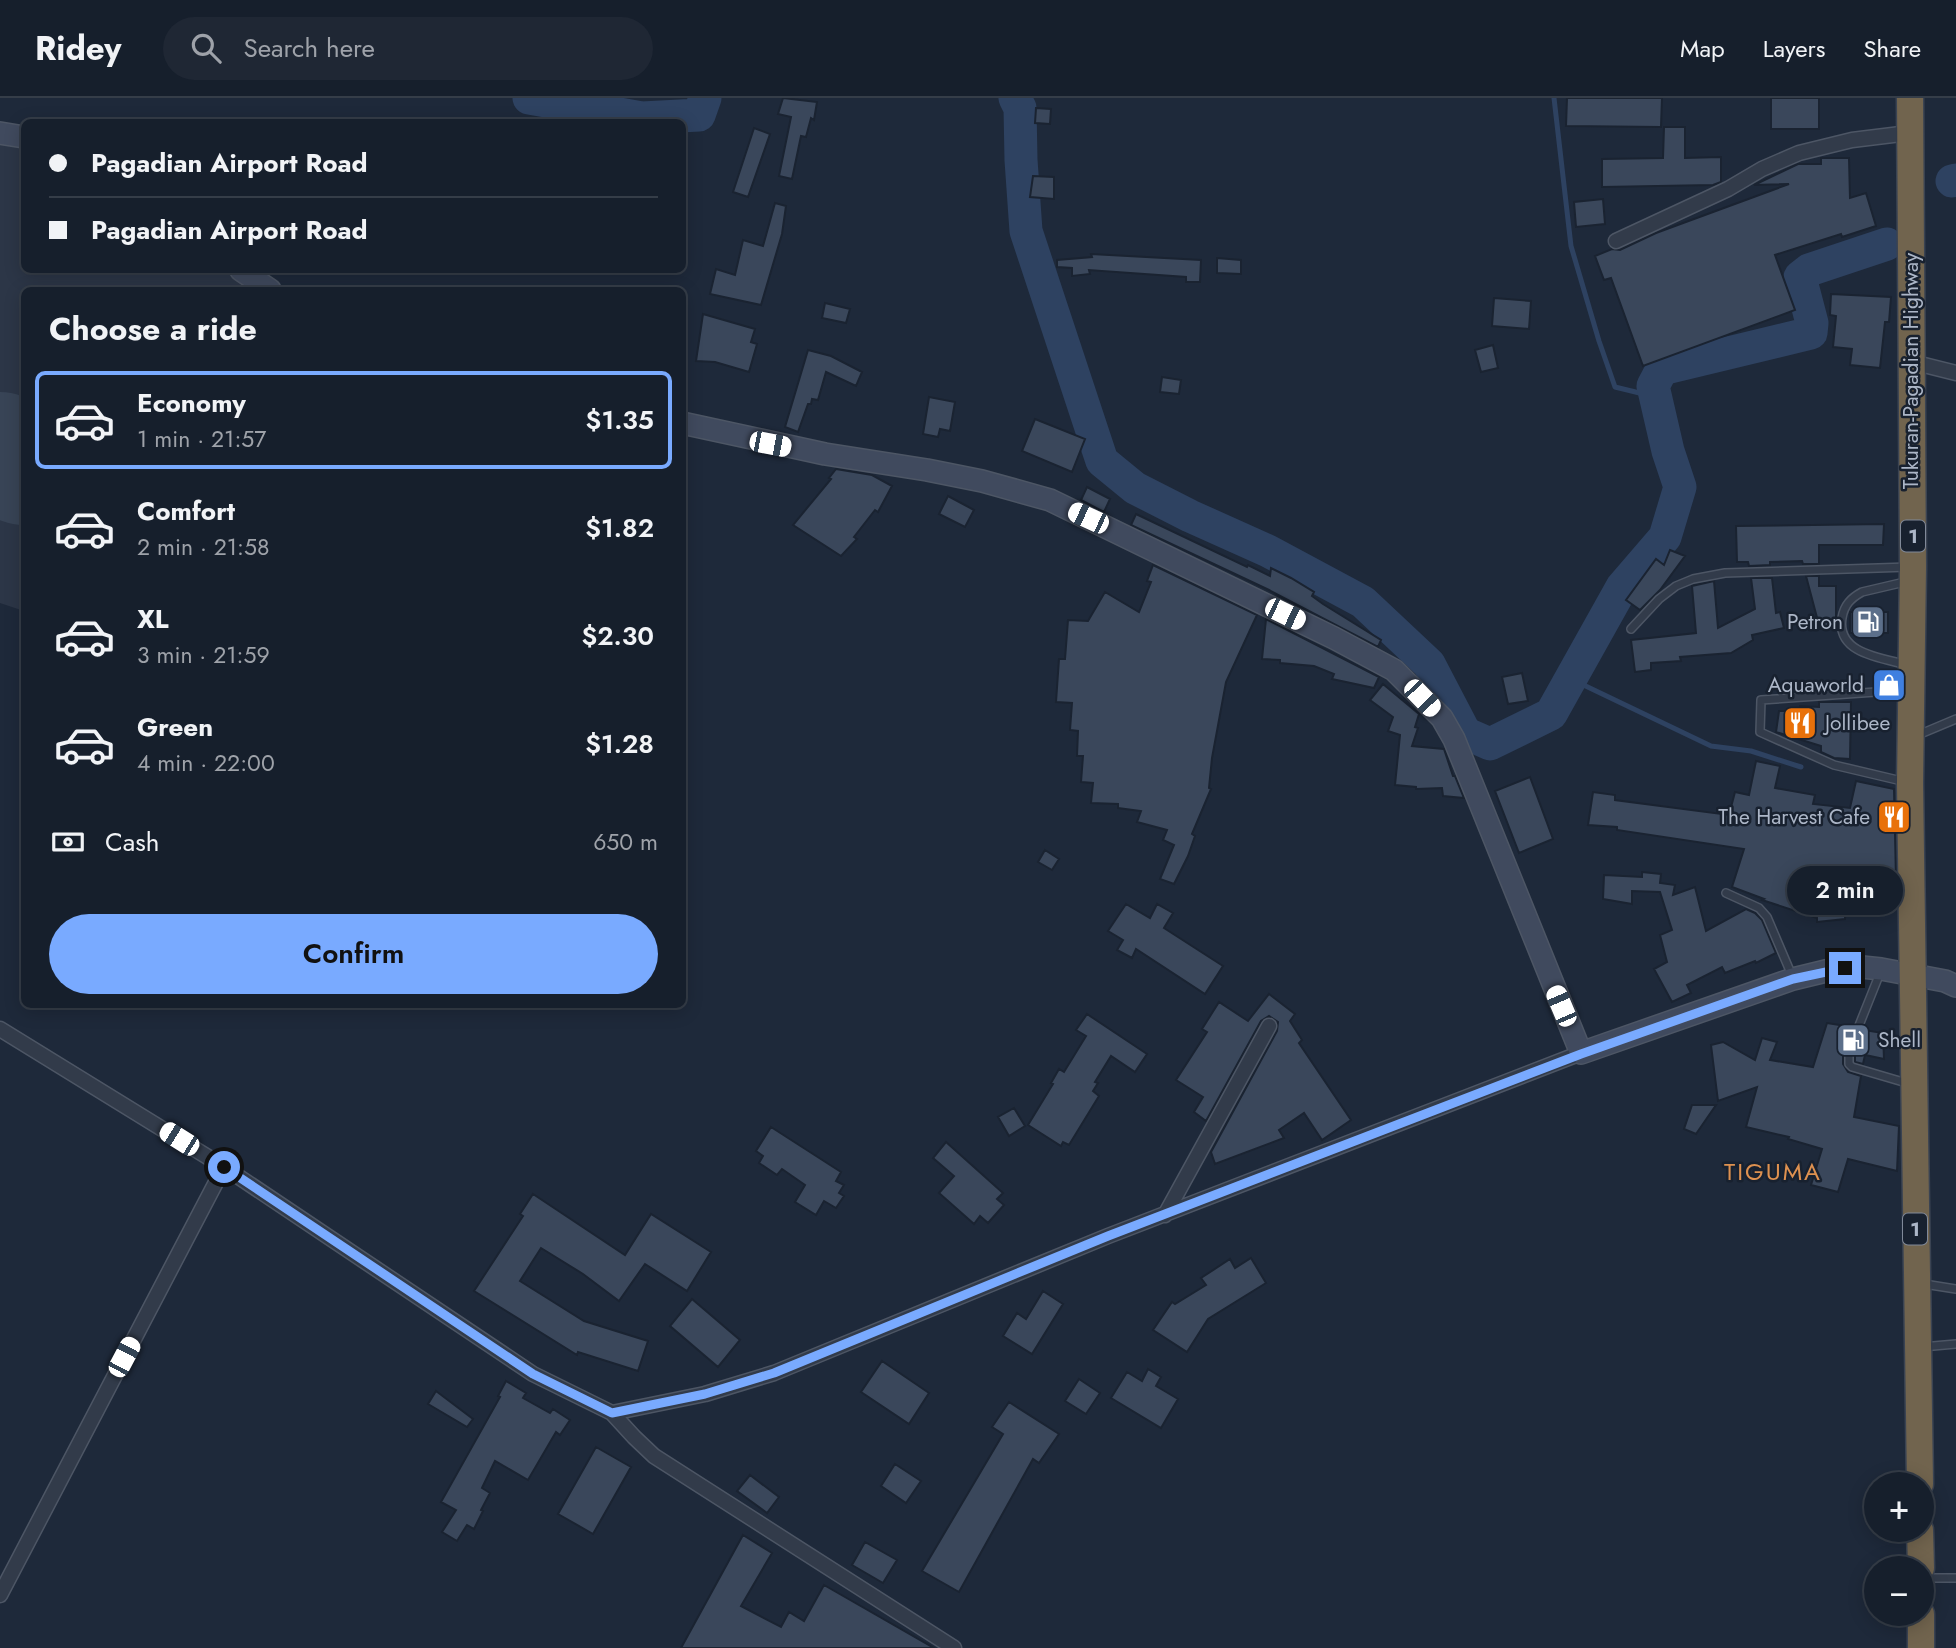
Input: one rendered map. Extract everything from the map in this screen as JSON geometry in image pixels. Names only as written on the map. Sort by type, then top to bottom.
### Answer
[{"type":"highway","name":"Tukuran-Pagadian Highway","points":[[1910,98],[1913,573],[1910,783],[1920,1472]]},
{"type":"highway","points":[[1921,1626],[1921,1648]]},
{"type":"street","points":[[0,133],[21,136]]},
{"type":"street","points":[[1616,241],[1800,153],[1852,140],[1909,133]]},
{"type":"street","points":[[245,273],[266,287]]},
{"type":"street","points":[[1912,362],[1956,373]]},
{"type":"street","points":[[686,424],[825,454],[960,477],[1050,500],[1334,638],[1394,670],[1442,718],[1454,739],[1581,1054]]},
{"type":"street","points":[[612,1413],[705,1394],[774,1373],[933,1306],[1581,1054],[1793,979],[1845,968],[1881,969],[1952,983]]},
{"type":"street","points":[[1165,1215],[1269,1026]]},
{"type":"street","points":[[0,1029],[224,1167],[533,1374],[612,1413],[654,1456],[954,1648]]},
{"type":"street","points":[[0,1595],[224,1167]]},
{"type":"lane","points":[[1631,629],[1659,599],[1676,586],[1693,579],[1725,573],[1913,573]]},
{"type":"lane","points":[[1911,678],[1859,652],[1846,640],[1841,623],[1844,608],[1855,596],[1913,573]]},
{"type":"lane","points":[[1910,783],[1835,765],[1760,732],[1761,700],[1911,678]]},
{"type":"lane","points":[[1911,737],[1956,719]]},
{"type":"lane","points":[[1726,893],[1759,908],[1767,917],[1793,979]]},
{"type":"lane","points":[[1858,1028],[1881,969]]},
{"type":"lane","points":[[1849,1052],[1849,1064],[1852,1067],[1913,1085]]},
{"type":"lane","points":[[1916,1283],[1956,1289]]},
{"type":"lane","points":[[1917,1348],[1956,1344]]},
{"type":"lane","points":[[1934,1578],[1956,1578]]},
{"type":"shaded area","points":[[0,140],[21,142],[21,273],[230,273],[251,287],[21,287],[21,610],[0,603]]},
{"type":"building","points":[[783,98],[817,102],[814,120],[811,118],[806,137],[801,136],[792,179],[779,176],[791,117],[778,114]]},
{"type":"building","points":[[1567,98],[1662,98],[1661,127],[1566,126]]},
{"type":"building","points":[[1771,98],[1819,98],[1819,129],[1771,129]]},
{"type":"building","points":[[1036,108],[1051,109],[1050,124],[1035,123]]},
{"type":"building","points":[[1664,127],[1685,127],[1685,158],[1721,157],[1721,182],[1713,185],[1602,187],[1602,159],[1663,158]]},
{"type":"building","points":[[754,128],[770,134],[748,197],[733,192]]},
{"type":"building","points":[[1821,158],[1849,158],[1850,198],[1866,193],[1876,226],[1775,255],[1795,310],[1643,366],[1611,278],[1604,280],[1595,256],[1612,249],[1620,250],[1656,233],[1789,184],[1754,185],[1798,164],[1821,164]]},
{"type":"building","points":[[1033,176],[1054,177],[1054,199],[1030,197]]},
{"type":"building","points":[[1603,199],[1605,224],[1576,227],[1574,202]]},
{"type":"building","points":[[775,203],[786,206],[782,234],[761,305],[710,294],[716,269],[735,275],[743,240],[763,246]]},
{"type":"building","points":[[1091,254],[1201,260],[1200,282],[1186,282],[1186,277],[1089,270],[1090,274],[1072,276],[1072,268],[1057,267],[1057,260],[1092,257]]},
{"type":"building","points":[[1217,258],[1241,260],[1241,274],[1217,273]]},
{"type":"building","points":[[1831,294],[1891,297],[1889,322],[1885,322],[1880,368],[1850,365],[1852,349],[1833,347],[1836,316],[1830,315]]},
{"type":"building","points":[[1494,298],[1531,301],[1529,329],[1492,326]]},
{"type":"building","points":[[825,303],[850,309],[846,323],[822,318]]},
{"type":"building","points":[[703,314],[755,329],[751,342],[757,344],[749,372],[715,362],[696,361]]},
{"type":"building","points":[[1493,345],[1498,368],[1481,372],[1475,350]]},
{"type":"building","points":[[808,350],[831,356],[862,372],[856,386],[826,372],[818,400],[812,399],[811,404],[808,404],[798,432],[785,427]]},
{"type":"building","points":[[1162,377],[1181,380],[1179,394],[1160,392]]},
{"type":"building","points":[[929,397],[955,402],[950,431],[940,429],[938,437],[923,434]]},
{"type":"building","points":[[1035,419],[1085,439],[1072,472],[1022,451]]},
{"type":"building","points":[[836,469],[872,475],[892,486],[878,512],[875,510],[854,537],[857,539],[841,556],[793,525],[831,479],[829,478]]},
{"type":"building","points":[[1087,487],[1110,499],[1104,512],[1081,500]]},
{"type":"building","points":[[948,496],[974,510],[965,527],[939,514]]},
{"type":"building","points":[[1136,514],[1247,567],[1248,565],[1270,576],[1271,568],[1291,578],[1314,592],[1312,596],[1323,604],[1381,640],[1378,647],[1269,590],[1131,525]]},
{"type":"building","points":[[1884,524],[1883,545],[1819,545],[1819,564],[1803,564],[1802,561],[1749,566],[1748,562],[1737,562],[1736,526]]},
{"type":"building","points":[[1670,550],[1685,556],[1660,590],[1640,610],[1626,600],[1656,559],[1664,565]]},
{"type":"building","points":[[1153,565],[1257,615],[1226,682],[1212,758],[1211,789],[1192,834],[1195,836],[1188,856],[1174,884],[1160,879],[1174,845],[1163,840],[1167,830],[1137,822],[1141,811],[1118,808],[1118,804],[1091,803],[1093,783],[1081,782],[1083,756],[1077,756],[1078,731],[1070,730],[1072,703],[1056,702],[1059,659],[1065,659],[1068,620],[1088,621],[1105,592],[1139,612],[1151,582],[1147,581]]},
{"type":"building","points":[[1806,576],[1819,576],[1819,586],[1836,586],[1836,622],[1829,629],[1820,629]]},
{"type":"building","points":[[1751,578],[1772,578],[1776,613],[1780,612],[1784,628],[1752,635],[1753,640],[1731,653],[1680,657],[1681,661],[1651,663],[1651,670],[1635,672],[1631,640],[1696,633],[1692,586],[1714,581],[1718,628],[1755,609]]},
{"type":"building","name":"Petron","points":[[1850,612],[1888,612],[1888,633],[1850,633]]},
{"type":"building","points":[[1266,619],[1379,677],[1374,688],[1332,679],[1334,674],[1314,666],[1262,659]]},
{"type":"building","points":[[1522,673],[1528,701],[1508,704],[1502,677]]},
{"type":"building","points":[[1383,684],[1419,714],[1412,746],[1444,749],[1464,798],[1443,796],[1442,788],[1416,789],[1395,785],[1400,735],[1388,731],[1393,717],[1370,700]]},
{"type":"building","points":[[1819,702],[1851,702],[1850,759],[1834,758],[1821,752],[1821,746],[1776,732],[1779,711],[1800,711],[1800,706],[1819,707]]},
{"type":"building","points":[[1756,761],[1780,766],[1775,788],[1815,795],[1813,804],[1850,808],[1856,781],[1894,789],[1896,879],[1847,876],[1845,919],[1817,922],[1817,918],[1732,887],[1744,849],[1617,830],[1617,827],[1588,825],[1593,792],[1615,795],[1615,800],[1729,815],[1735,792],[1749,795]]},
{"type":"building","points":[[1530,777],[1553,839],[1519,853],[1495,791]]},
{"type":"building","points":[[1045,850],[1059,859],[1052,870],[1038,862]]},
{"type":"building","points":[[1642,872],[1661,874],[1660,883],[1675,885],[1673,895],[1695,887],[1706,931],[1746,909],[1755,913],[1762,920],[1776,953],[1725,973],[1722,967],[1687,985],[1691,993],[1672,1002],[1654,969],[1667,962],[1660,935],[1672,930],[1660,892],[1632,891],[1632,904],[1603,899],[1604,875],[1642,877]]},
{"type":"building","points":[[1126,904],[1150,918],[1157,904],[1173,913],[1164,928],[1223,966],[1205,994],[1136,949],[1132,958],[1117,950],[1123,940],[1108,931]]},
{"type":"building","points":[[1269,994],[1295,1014],[1290,1021],[1302,1040],[1299,1043],[1351,1120],[1322,1140],[1304,1113],[1279,1130],[1284,1138],[1215,1164],[1211,1152],[1277,1031],[1278,1022],[1269,1016],[1261,1021],[1206,1121],[1194,1112],[1203,1097],[1176,1080],[1207,1032],[1202,1029],[1219,1002],[1248,1021]]},
{"type":"building","points":[[1087,1014],[1147,1054],[1135,1072],[1111,1056],[1095,1082],[1098,1083],[1093,1091],[1099,1096],[1069,1145],[1063,1142],[1061,1146],[1028,1125],[1059,1069],[1064,1072],[1086,1036],[1076,1030]]},
{"type":"building","points":[[1827,1023],[1852,1027],[1856,1034],[1864,1030],[1883,1033],[1884,1059],[1865,1055],[1863,1064],[1855,1062],[1855,1050],[1848,1046],[1843,1050],[1843,1064],[1848,1072],[1861,1076],[1854,1117],[1899,1126],[1897,1171],[1848,1159],[1838,1192],[1811,1185],[1822,1149],[1788,1139],[1789,1137],[1746,1127],[1757,1087],[1718,1101],[1711,1045],[1723,1042],[1755,1060],[1762,1038],[1777,1042],[1770,1060],[1813,1067]]},
{"type":"building","points":[[1692,1105],[1716,1105],[1696,1134],[1684,1129]]},
{"type":"building","points":[[1014,1108],[1025,1126],[1009,1136],[998,1117]]},
{"type":"building","points":[[771,1127],[841,1172],[836,1181],[844,1185],[839,1193],[844,1196],[836,1208],[824,1201],[816,1215],[795,1202],[805,1185],[782,1169],[777,1175],[759,1163],[763,1156],[756,1151]]},
{"type":"building","points":[[946,1142],[1003,1193],[997,1199],[1004,1205],[988,1223],[980,1216],[974,1224],[939,1193],[954,1176],[933,1158]]},
{"type":"building","points":[[533,1194],[625,1255],[651,1214],[711,1252],[687,1291],[645,1264],[619,1301],[541,1248],[520,1281],[584,1321],[648,1341],[638,1371],[578,1352],[577,1355],[474,1291],[523,1216],[520,1214]]},
{"type":"building","points":[[1251,1258],[1266,1283],[1208,1319],[1187,1352],[1153,1330],[1172,1302],[1175,1304],[1206,1285],[1201,1278],[1230,1259],[1235,1268]]},
{"type":"building","points":[[1043,1291],[1063,1304],[1032,1354],[1003,1336],[1017,1313],[1026,1319]]},
{"type":"building","points":[[692,1299],[740,1340],[718,1367],[670,1326]]},
{"type":"building","points":[[882,1361],[929,1393],[909,1424],[861,1392]]},
{"type":"building","points":[[1148,1369],[1161,1377],[1156,1386],[1178,1399],[1161,1428],[1111,1398],[1127,1372],[1142,1381]]},
{"type":"building","points":[[1079,1379],[1100,1393],[1086,1414],[1065,1401]]},
{"type":"building","points":[[506,1381],[526,1393],[523,1398],[550,1413],[553,1409],[570,1420],[560,1435],[556,1432],[528,1480],[495,1461],[482,1488],[490,1493],[481,1510],[483,1511],[474,1529],[467,1525],[457,1541],[442,1532],[456,1510],[441,1502],[500,1397],[498,1396]]},
{"type":"building","points":[[436,1391],[473,1419],[467,1427],[428,1404]]},
{"type":"building","points":[[1009,1402],[1059,1434],[1039,1463],[1033,1459],[959,1592],[922,1571],[1003,1434],[992,1427]]},
{"type":"building","points":[[596,1447],[631,1467],[593,1534],[558,1514]]},
{"type":"building","points":[[895,1464],[921,1481],[906,1503],[881,1486]]},
{"type":"building","points":[[750,1475],[779,1497],[767,1513],[737,1491]]},
{"type":"building","points":[[743,1535],[772,1553],[741,1606],[781,1627],[789,1612],[804,1621],[824,1585],[934,1648],[681,1648]]},
{"type":"building","points":[[865,1542],[897,1560],[883,1583],[852,1565]]},
{"type":"waterway","points":[[529,98],[642,118],[699,115],[705,98]]},
{"type":"waterway","points":[[1015,98],[1020,108],[1026,231],[1102,461],[1135,488],[1268,551],[1363,602],[1429,664],[1465,733],[1490,744],[1551,714],[1622,587],[1665,537],[1680,487],[1668,451],[1653,386],[1662,369],[1811,333],[1812,323],[1800,277],[1809,270],[1887,244]]},
{"type":"waterway","points":[[1554,98],[1571,246],[1599,341],[1615,387],[1656,397]]},
{"type":"waterway","points":[[1952,181],[1956,180]]},
{"type":"waterway","points":[[1571,679],[1711,746],[1751,751],[1801,767]]},
{"type":"runway","points":[[0,454],[21,462]]},
{"type":"place","name":"Petron","points":[[1868,622]]},
{"type":"place","name":"Aquaworld","points":[[1889,685]]},
{"type":"place","name":"Jollibee","points":[[1800,723]]},
{"type":"place","name":"The Harvest Cafe","points":[[1894,817]]},
{"type":"place","name":"Shell","points":[[1853,1040]]},
{"type":"district","name":"TIGUMA","points":[[1773,1171]]},
{"type":"route","points":[[224,1167],[533,1374],[612,1413],[705,1394],[774,1373],[1108,1236],[1581,1054],[1793,979],[1845,968]]}]
